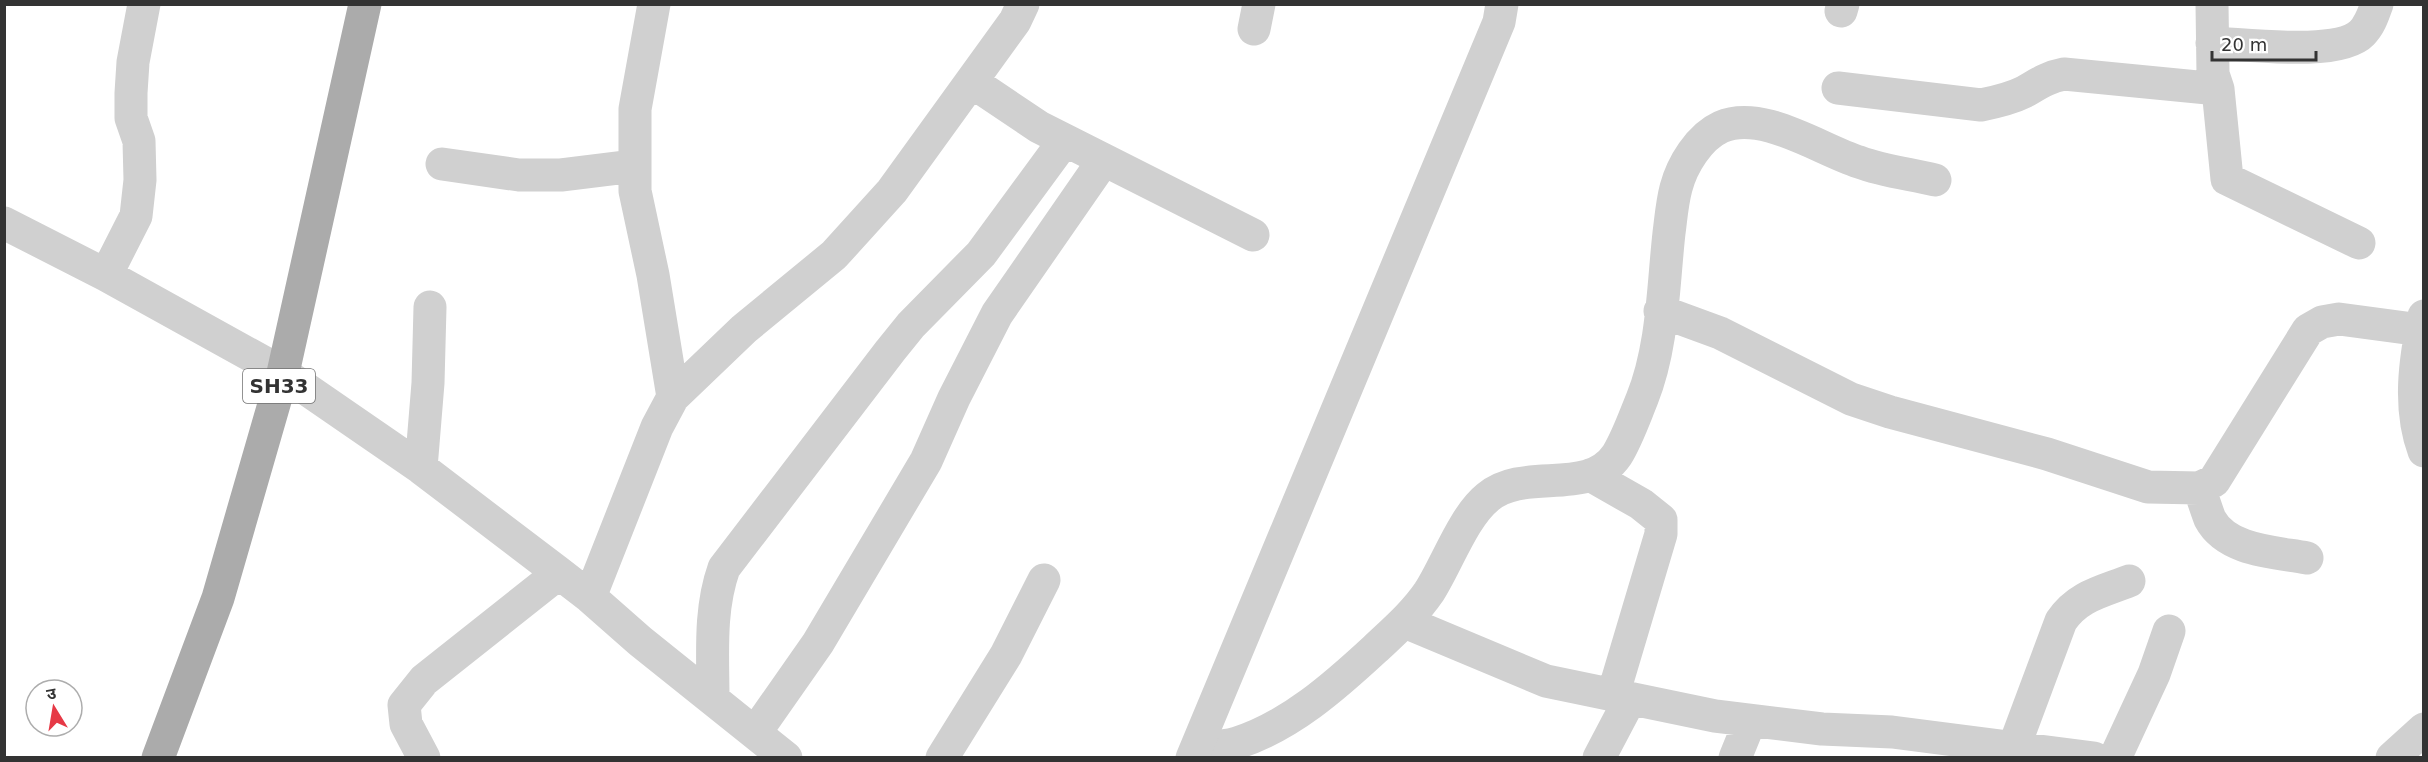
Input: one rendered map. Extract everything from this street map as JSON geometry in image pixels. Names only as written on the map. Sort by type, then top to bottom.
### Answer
[{"type":"main road","name":"SH33","points":[[158,758],[218,598],[283,373],[365,4]]},
{"type":"street","points":[[106,275],[136,216],[140,180],[139,141],[131,118],[131,93],[133,62],[144,4]]},
{"type":"street","points":[[654,4],[635,109],[635,191],[653,275],[673,397]]},
{"type":"street","points":[[590,597],[657,427],[673,397],[744,329],[834,255],[892,191],[1015,21],[1023,4]]},
{"type":"street","points":[[1195,752],[1499,22],[1502,4]]},
{"type":"street","points":[[2212,4],[2213,74],[2218,89],[2227,179],[2360,243]]},
{"type":"street","points":[[2212,43],[2293,47],[2331,46],[2351,41],[2362,34],[2371,22],[2377,4]]},
{"type":"street","points":[[1838,88],[1981,105],[2004,100],[2022,93],[2048,77],[2064,74],[2218,89]]},
{"type":"street","points":[[972,82],[1039,128],[1253,235]]},
{"type":"street","points":[[1195,752],[1236,743],[1267,730],[1332,689],[1405,622],[1428,593],[1476,509],[1488,496],[1504,486],[1524,481],[1569,479],[1590,475],[1605,468],[1617,455],[1643,396],[1653,364],[1676,187],[1698,146],[1709,134],[1722,127],[1749,121],[1768,124],[1861,163],[1935,180]]},
{"type":"street","points":[[713,699],[713,615],[717,586],[724,568],[911,325],[981,254],[1064,141]]},
{"type":"street","points":[[755,733],[818,644],[920,472],[997,314],[1103,161]]},
{"type":"street","points":[[442,164],[519,175],[561,175],[634,166]]},
{"type":"street","points":[[4,224],[106,275],[283,373],[421,468],[559,573],[786,758]]},
{"type":"street","points":[[421,468],[428,383],[430,308]]},
{"type":"street","points":[[1660,311],[1719,333],[1851,399],[2047,454],[2148,487],[2199,488],[2214,481],[2222,470],[2308,330],[2322,322],[2339,319],[2422,323],[2413,392],[2420,440],[2424,451]]},
{"type":"street","points":[[1590,475],[1641,504],[1661,520],[1661,534],[1622,697],[1599,758]]},
{"type":"street","points":[[2199,488],[2211,520],[2222,533],[2234,541],[2261,550],[2307,558]]},
{"type":"street","points":[[424,758],[406,724],[404,705],[413,692],[424,680],[559,573]]},
{"type":"street","points":[[942,758],[1006,655],[1044,580]]},
{"type":"street","points":[[2014,747],[2061,621],[2069,608],[2079,600],[2129,581]]},
{"type":"street","points":[[1405,622],[1546,681],[1622,697],[1750,721],[1822,729],[1892,732],[2091,757]]},
{"type":"street","points":[[2115,758],[2154,674],[2169,631]]},
{"type":"street","points":[[1735,758],[1750,721]]},
{"type":"street","points":[[2392,758],[2424,729]]}]
